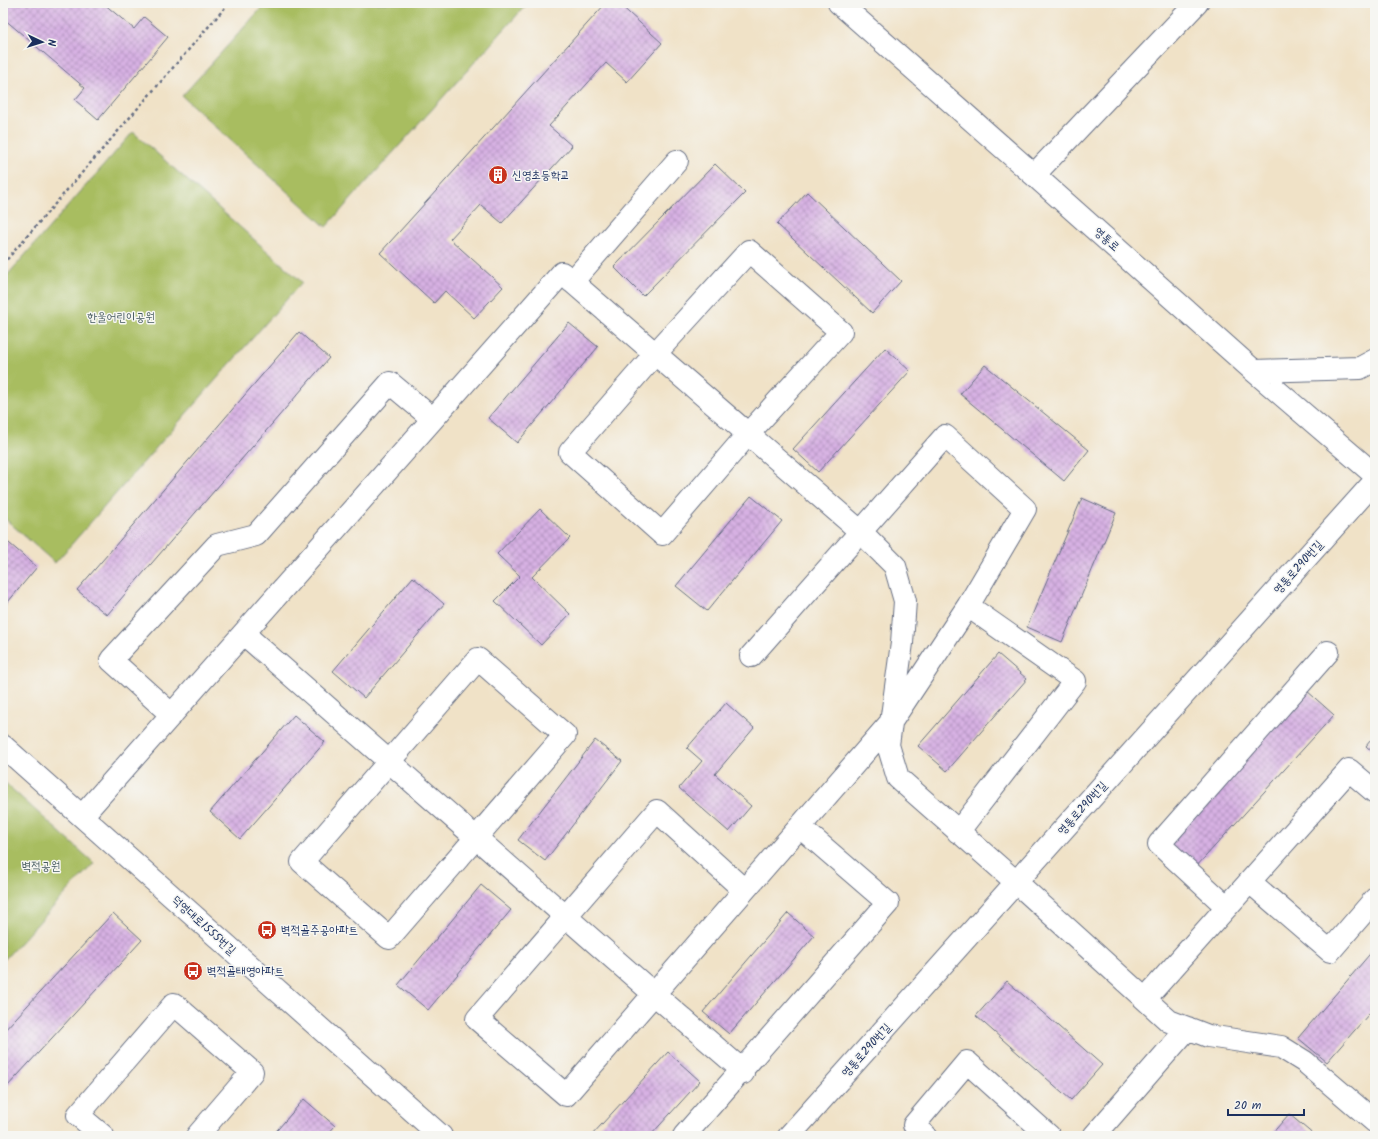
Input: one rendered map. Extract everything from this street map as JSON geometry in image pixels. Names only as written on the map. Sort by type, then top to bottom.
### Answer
[{"type":"street","name":"영통로","points":[[839,3],[1254,371],[1375,475]]},
{"type":"street","points":[[1034,175],[1197,3]]},
{"type":"street","points":[[572,282],[677,161]]},
{"type":"street","points":[[749,251],[841,332],[748,434],[662,534],[570,452],[656,354],[749,251]]},
{"type":"street","points":[[82,816],[562,273],[860,531],[895,566],[905,601],[902,643],[888,745],[898,778],[1016,882],[1169,1021],[1208,1036],[1281,1047],[1305,1062],[1375,1122]]},
{"type":"street","points":[[1254,371],[1360,368],[1375,360]]},
{"type":"street","points":[[172,715],[111,660],[217,545],[256,535],[390,382],[433,420]]},
{"type":"street","points":[[744,890],[657,811],[478,1019],[566,1095],[891,722],[968,606],[1026,509],[945,436],[751,656]]},
{"type":"street","name":"영통로290번길","points":[[789,1136],[1375,481]]},
{"type":"street","points":[[958,832],[1075,681],[968,606]]},
{"type":"street","points":[[244,634],[742,1071]]},
{"type":"street","points":[[1227,907],[1159,844],[1328,652]]},
{"type":"street","points":[[478,659],[565,736],[475,837],[389,938],[302,862],[389,762],[478,659]]},
{"type":"street","name":"덕영대로1555번길","points":[[3,746],[441,1136]]},
{"type":"street","points":[[1145,999],[1350,770],[1375,792]]},
{"type":"street","points":[[684,1136],[888,903],[800,826]]},
{"type":"street","points":[[1250,882],[1330,951],[1375,899]]},
{"type":"street","points":[[103,1136],[78,1115],[174,1004],[252,1072],[197,1136]]},
{"type":"street","points":[[1094,1136],[1188,1028]]},
{"type":"street","points":[[925,1136],[914,1125],[967,1062],[1049,1136]]},
{"type":"path","points":[[3,264],[229,3]]},
{"type":"green space","points":[[266,3],[528,3],[326,227],[182,96]]},
{"type":"green space","name":"한울어린이공원","points":[[133,132],[302,282],[55,563],[3,517],[3,280]]},
{"type":"green space","name":"벽적공원","points":[[3,781],[94,863],[3,961]]},
{"type":"building","points":[[3,3],[103,3],[134,29],[144,17],[168,37],[98,120],[75,100],[85,88],[3,18]]},
{"type":"building","name":"신영초등학교","points":[[606,3],[618,3],[662,43],[627,82],[606,63],[549,126],[572,146],[502,223],[481,205],[450,239],[503,287],[474,318],[445,291],[434,303],[380,253]]},
{"type":"building","points":[[715,164],[745,193],[643,296],[614,267]]},
{"type":"building","points":[[807,192],[901,281],[872,313],[777,224]]},
{"type":"building","points":[[569,323],[598,347],[517,443],[488,418]]},
{"type":"building","points":[[299,332],[329,358],[107,615],[77,590]]},
{"type":"building","points":[[885,348],[910,371],[818,472],[793,449]]},
{"type":"building","points":[[985,365],[1089,450],[1064,481],[960,394]]},
{"type":"building","points":[[751,496],[782,521],[707,611],[676,586]]},
{"type":"building","points":[[1082,498],[1116,513],[1062,642],[1027,627]]},
{"type":"building","points":[[540,509],[570,538],[532,577],[570,614],[541,645],[495,601],[520,576],[497,554]]},
{"type":"building","points":[[3,538],[37,567],[3,608]]},
{"type":"building","points":[[413,577],[444,604],[364,698],[333,671]]},
{"type":"building","points":[[998,654],[1027,679],[947,771],[918,746]]},
{"type":"building","points":[[1306,690],[1334,715],[1195,868],[1167,843]]},
{"type":"building","points":[[726,703],[754,728],[715,774],[751,806],[729,832],[679,788],[702,761],[687,748]]},
{"type":"building","points":[[294,715],[325,742],[240,839],[210,812]]},
{"type":"building","points":[[1375,735],[1375,754],[1366,746]]},
{"type":"building","points":[[595,740],[622,761],[545,861],[518,840]]},
{"type":"building","points":[[481,885],[511,910],[428,1010],[398,985]]},
{"type":"building","points":[[113,913],[142,940],[6,1088],[3,1085],[3,1032]]},
{"type":"building","points":[[788,913],[814,936],[729,1034],[703,1012]]},
{"type":"building","points":[[1375,948],[1375,1007],[1327,1062],[1298,1038]]},
{"type":"building","points":[[1007,981],[1102,1065],[1071,1100],[976,1016]]},
{"type":"building","points":[[668,1052],[700,1081],[650,1136],[591,1136]]},
{"type":"building","points":[[304,1099],[335,1126],[326,1136],[272,1136]]},
{"type":"building","points":[[1289,1114],[1315,1136],[1270,1136]]},
{"type":"place","name":"신영초등학교","points":[[498,175]]},
{"type":"place","name":"벽적골주공아파트","points":[[267,930]]},
{"type":"place","name":"벽적골태영아파트","points":[[193,971]]}]
